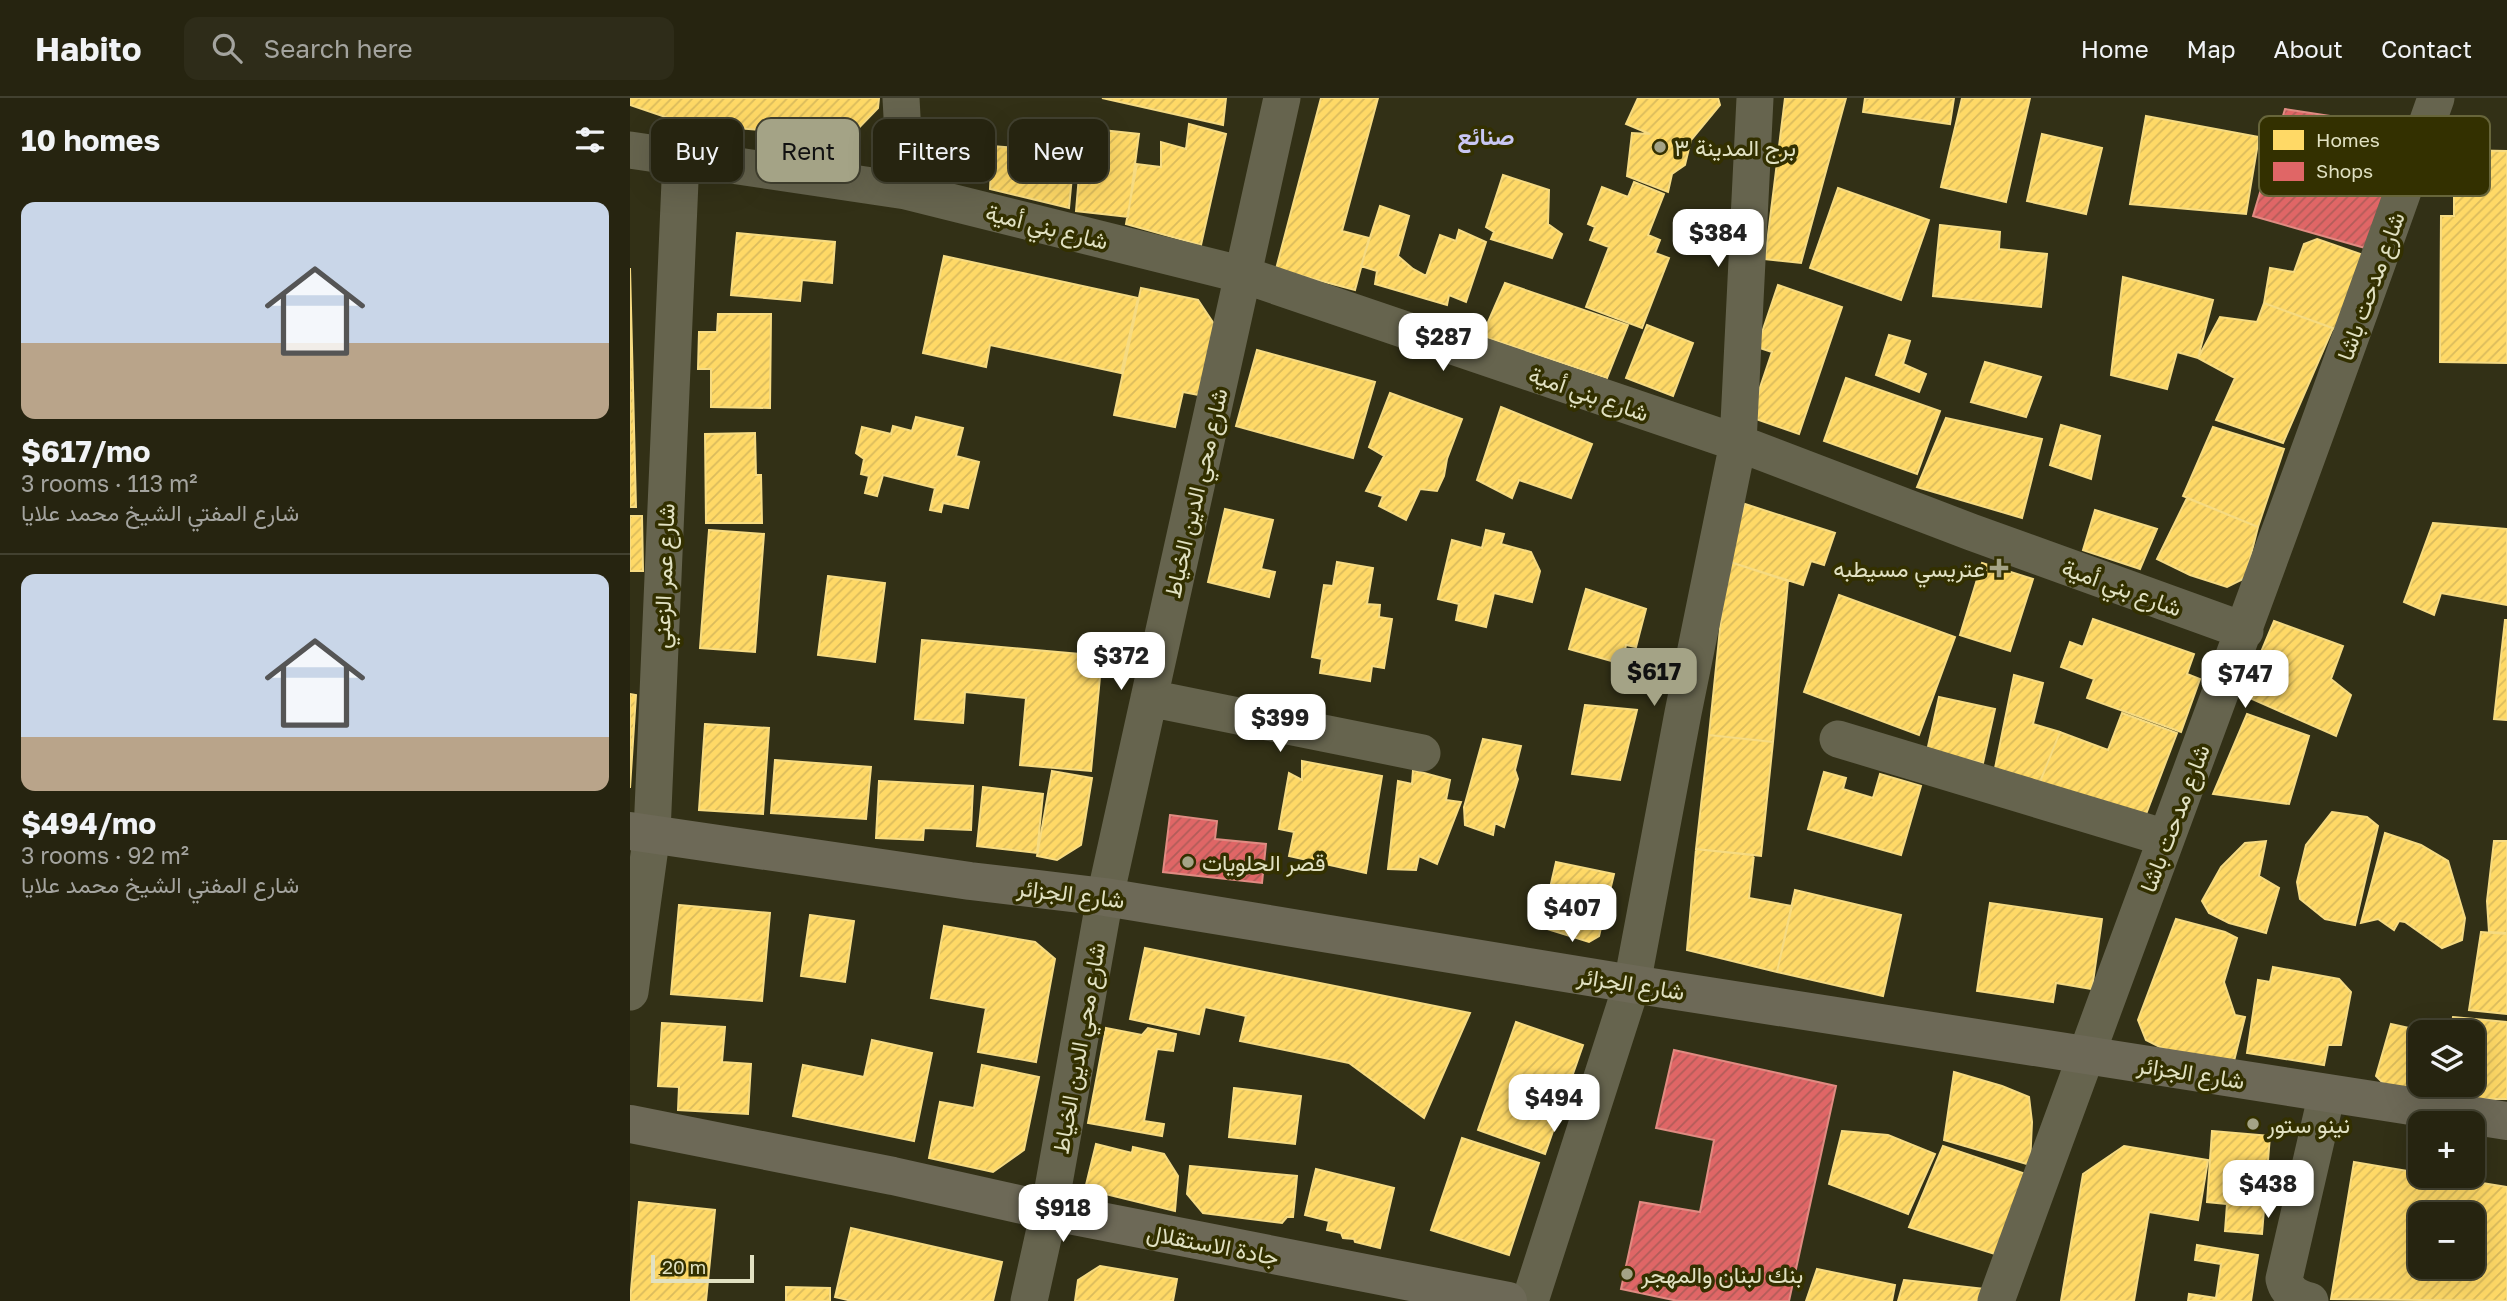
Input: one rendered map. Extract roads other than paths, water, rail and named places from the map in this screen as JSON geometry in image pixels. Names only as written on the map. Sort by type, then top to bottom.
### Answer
[{"type":"main road","name":"شارع الجزائر","points":[[641,832],[970,881],[1105,897],[1632,984],[2507,1121]]},
{"type":"main road","name":"جادة الاستقلال","points":[[630,1124],[893,1176],[1049,1211],[1508,1301]]},
{"type":"street","points":[[901,98],[906,191]]},
{"type":"street","name":"شارع محي الدين الخياط","points":[[1029,1301],[1049,1211],[1105,897],[1282,98]]},
{"type":"street","points":[[1530,1301],[1632,984],[1738,443],[1755,98]]},
{"type":"street","name":"شارع مدحت باشا","points":[[2431,116],[2437,98]]},
{"type":"street","name":"شارع بني أمية","points":[[630,150],[651,154]]},
{"type":"street","name":"شارع بني أمية","points":[[743,168],[906,191],[1244,275],[1738,443],[1971,532],[2245,631]]},
{"type":"street","name":"شارع عمر الزعني","points":[[630,992],[680,182]]},
{"type":"street","name":"شارع مدحت باشا","points":[[1996,1301],[2085,1055],[2245,631],[2402,196]]},
{"type":"street","points":[[1149,698],[1422,753]]},
{"type":"street","points":[[1838,739],[2166,838]]},
{"type":"street","points":[[2310,1301],[2291,1293],[2286,1288],[2284,1279],[2327,1093]]},
{"type":"place","name":"برج المدينة ٣","points":[[1660,147]]},
{"type":"place","name":"عتريسي مسيطبه","points":[[1999,568]]},
{"type":"place","name":"قصر الحلويات","points":[[1188,862]]},
{"type":"place","name":"نينو ستور","points":[[2253,1124]]},
{"type":"place","name":"بنك لبنان والمهجر","points":[[1627,1274]]},
{"type":"district","name":"صنائع","points":[[1486,135]]}]
